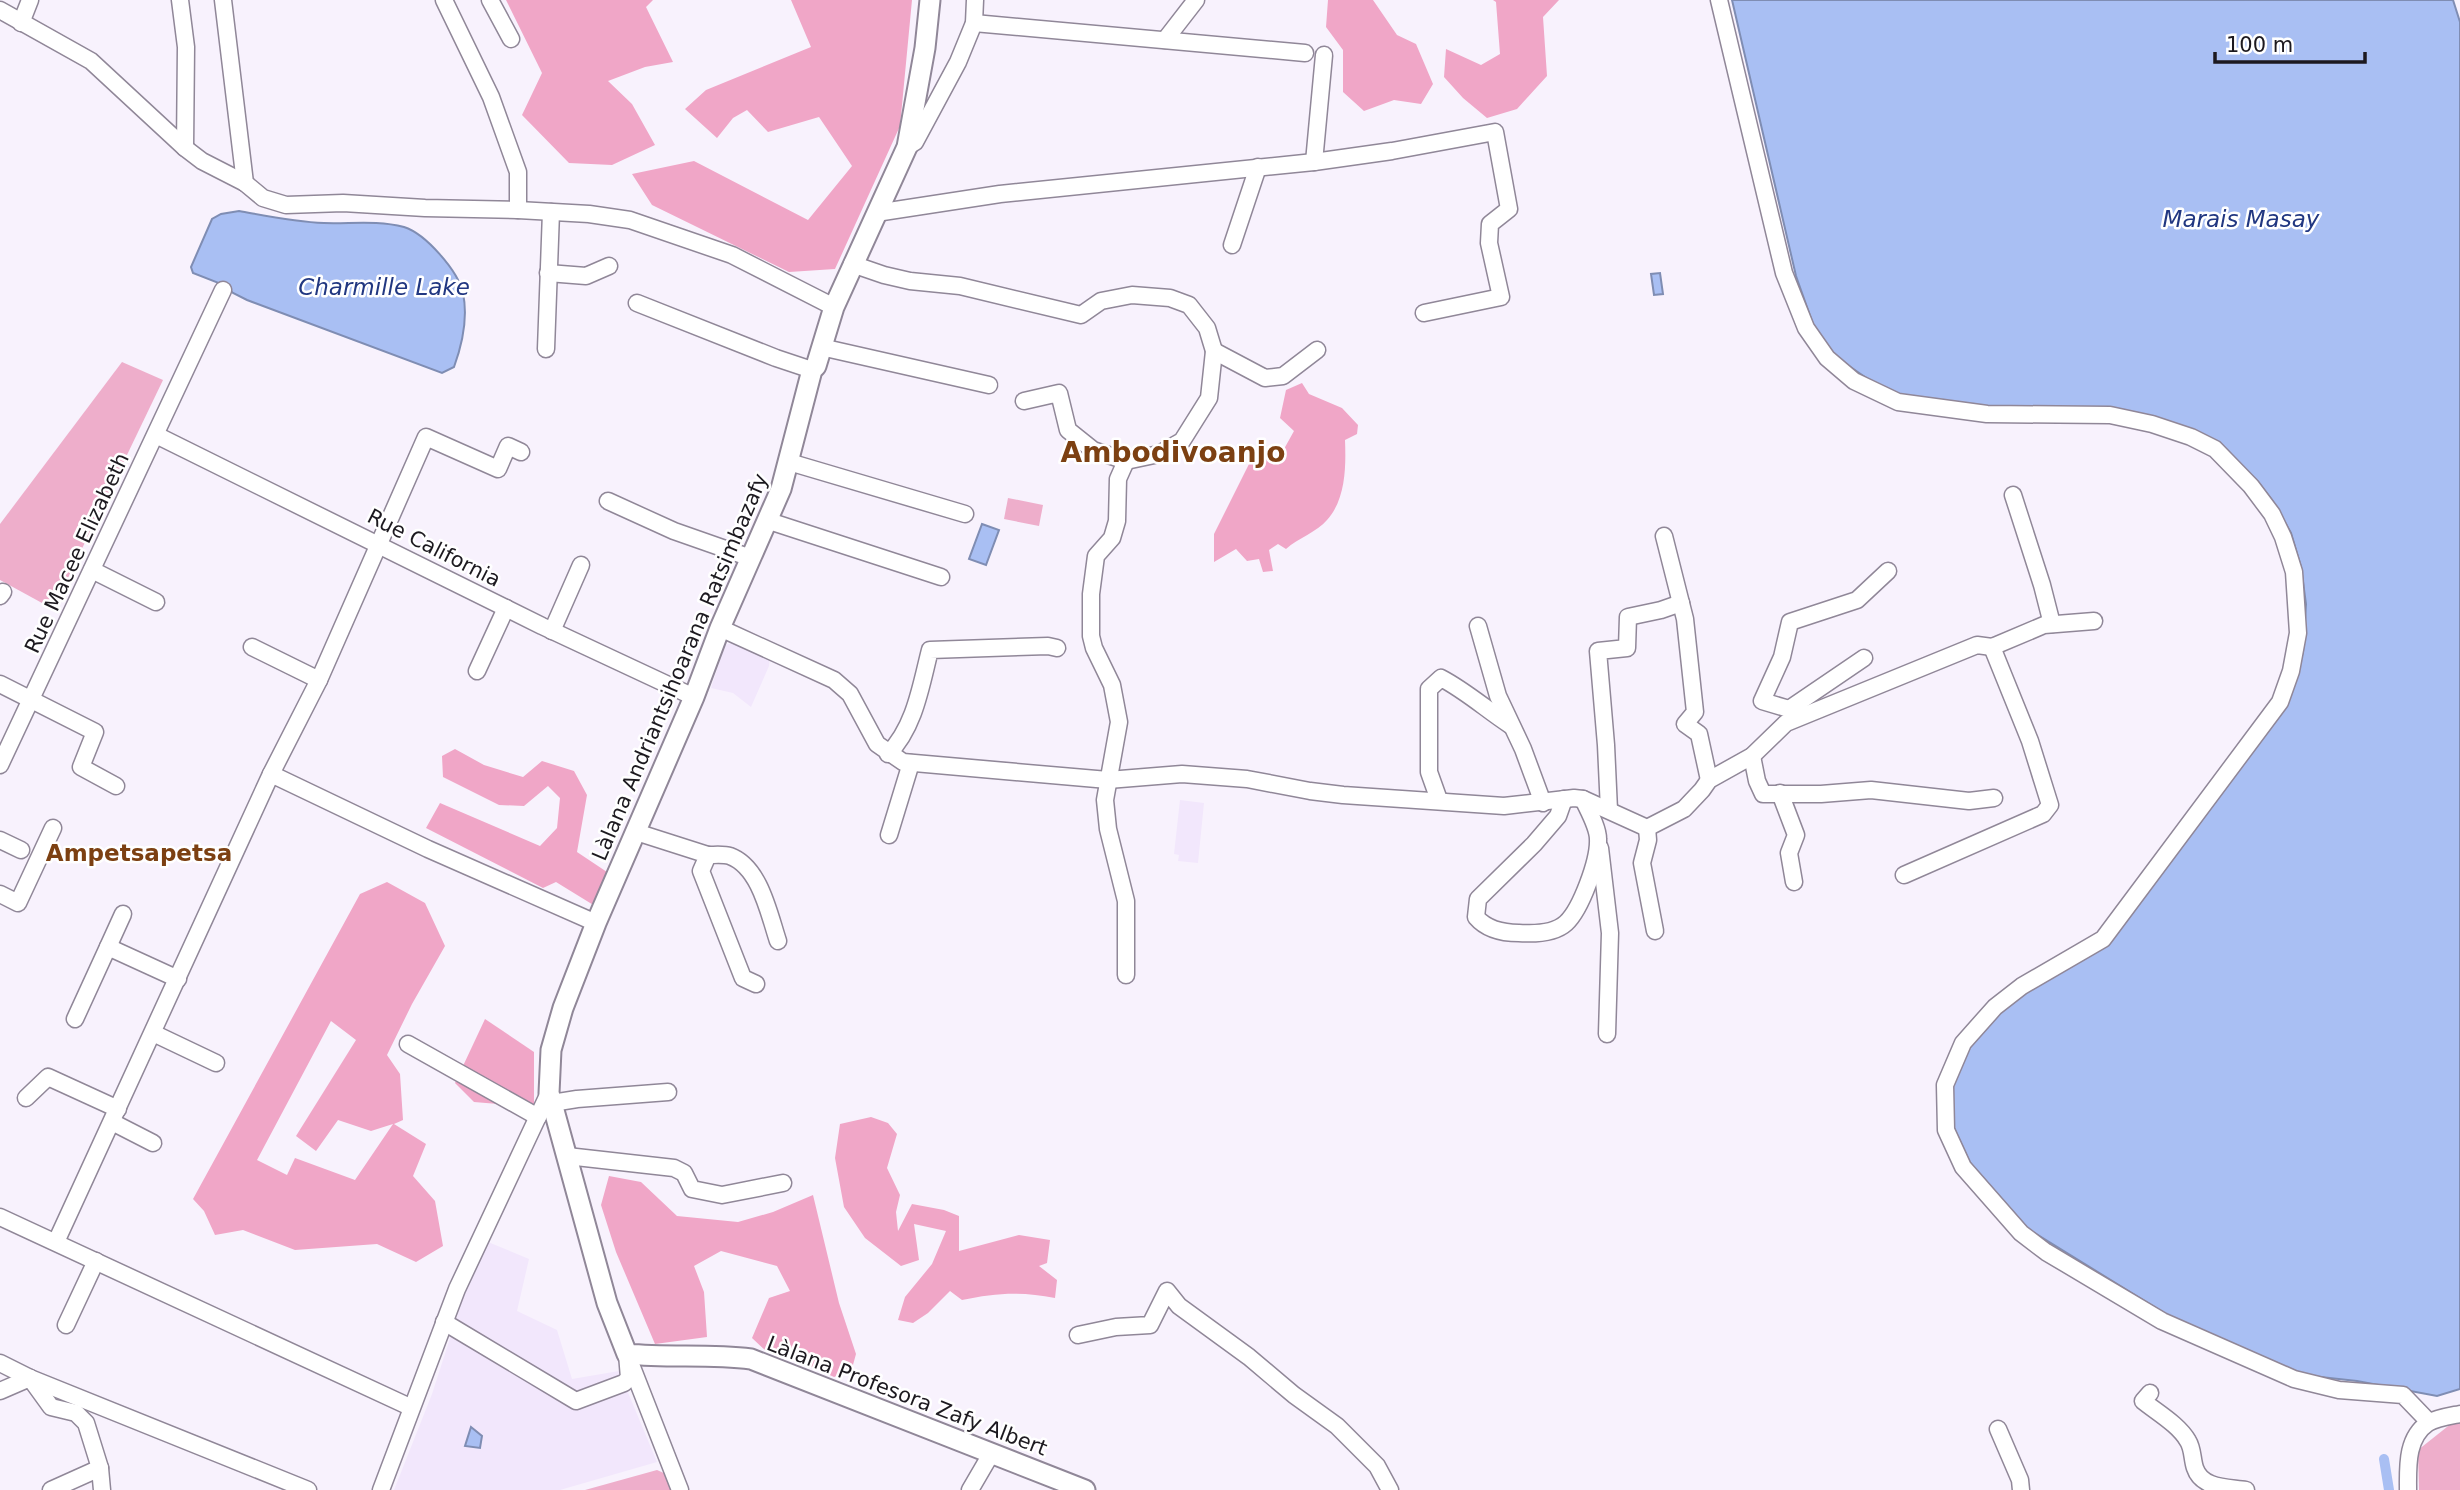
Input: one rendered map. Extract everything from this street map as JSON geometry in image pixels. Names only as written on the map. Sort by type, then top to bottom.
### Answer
[{"type":"main road","name":"Làlana Andriantsihoarana Ratsimbazafy","points":[[627,1354],[607,1303],[566,1156],[546,1104],[551,1051],[560,1018],[596,923],[694,697],[720,628],[769,521],[789,462],[812,370],[816,366],[834,307],[907,147],[925,48],[930,0]]},
{"type":"main road","name":"Làlana Profesora Zafy Albert","points":[[627,1354],[662,1357],[712,1355],[751,1359],[1085,1490]]},
{"type":"street","points":[[21,23],[30,0]]},
{"type":"street","points":[[180,0],[186,47],[185,148]]},
{"type":"street","points":[[223,0],[245,183]]},
{"type":"street","points":[[444,0],[491,97],[518,172],[518,210]]},
{"type":"street","points":[[490,0],[510,39]]},
{"type":"street","points":[[907,147],[915,142],[958,62],[974,23],[975,0]]},
{"type":"street","points":[[1165,40],[1196,0]]},
{"type":"street","points":[[1719,0],[1784,273],[1806,328],[1827,358],[1854,381],[1898,402],[1987,414],[2110,415],[2152,424],[2192,437],[2215,449],[2251,486],[2272,514],[2283,537],[2294,572],[2298,632],[2291,671],[2280,702],[2104,939],[2022,986],[1995,1007],[1964,1043],[1945,1085],[1946,1130],[1963,1167],[2021,1233],[2046,1252],[2162,1321],[2294,1379],[2339,1390],[2403,1395],[2429,1422]]},
{"type":"street","points":[[0,10],[91,61],[185,148],[202,161],[245,183],[263,198],[286,205],[343,203],[518,210],[589,214],[630,220],[732,255],[834,307]]},
{"type":"street","points":[[974,23],[1305,53]]},
{"type":"street","points":[[1314,162],[1324,55]]},
{"type":"street","points":[[876,213],[1000,194],[1314,162],[1495,132],[1509,209],[1490,224],[1489,243],[1501,298],[1424,313]]},
{"type":"street","points":[[1232,245],[1258,167]]},
{"type":"street","points":[[546,349],[551,212]]},
{"type":"street","points":[[852,264],[910,281],[960,285],[1081,315],[1101,301],[1132,296],[1170,298],[1189,305],[1207,328],[1214,351],[1209,398],[1182,441],[1159,454],[1126,461],[1093,450],[1068,430],[1059,393],[1024,401]]},
{"type":"street","points":[[548,273],[586,276],[609,266]]},
{"type":"street","points":[[1012,298],[1017,282]]},
{"type":"street","name":"Rue Macee Elizabeth","points":[[0,765],[223,290]]},
{"type":"street","points":[[637,303],[812,370]]},
{"type":"street","points":[[821,347],[989,385]]},
{"type":"street","points":[[1214,351],[1265,378],[1283,376],[1317,349]]},
{"type":"street","name":"Rue California","points":[[156,435],[552,631],[694,697]]},
{"type":"street","points":[[56,1242],[271,774],[318,680],[426,438],[498,469],[508,446],[521,452]]},
{"type":"street","points":[[1126,461],[1118,479],[1117,520],[1112,538],[1096,556],[1091,594],[1091,636],[1112,685],[1119,723],[1105,800],[1108,829],[1126,901],[1126,975]]},
{"type":"street","points":[[789,462],[965,514]]},
{"type":"street","points":[[2013,495],[2052,624]]},
{"type":"street","points":[[608,501],[674,531],[751,558]]},
{"type":"street","points":[[769,521],[941,577]]},
{"type":"street","points":[[1664,536],[1685,618],[1695,712],[1685,724],[1699,734],[1709,780]]},
{"type":"street","points":[[552,631],[581,565]]},
{"type":"street","points":[[92,570],[156,602]]},
{"type":"street","points":[[1788,716],[1762,701],[1782,657],[1790,622],[1857,600],[1888,571]]},
{"type":"street","points":[[1609,810],[1598,652],[1627,648],[1628,617],[1681,603]]},
{"type":"street","points":[[477,671],[506,608]]},
{"type":"street","points":[[1788,716],[1977,645],[1993,647],[2052,624],[2094,621]]},
{"type":"street","points":[[1478,626],[1497,696],[1523,749],[1543,803]]},
{"type":"street","points":[[720,628],[834,680],[850,694],[877,744],[903,762],[1108,780],[1182,774],[1247,779],[1343,795],[1504,806],[1583,799],[1647,828]]},
{"type":"street","points":[[888,754],[898,744],[912,715],[930,650],[1048,646],[1057,648]]},
{"type":"street","points":[[251,647],[318,680]]},
{"type":"street","points":[[1904,875],[2043,814],[2050,805],[2030,741],[1993,647]]},
{"type":"street","points":[[1647,828],[1684,809],[1709,780],[1752,756],[1788,716],[1864,658]]},
{"type":"street","points":[[1438,800],[1429,772],[1429,689],[1441,678],[1462,689],[1510,725]]},
{"type":"street","points":[[0,684],[96,732],[80,767],[116,786]]},
{"type":"street","points":[[1752,756],[1757,781],[1763,794],[1821,794],[1871,790],[1969,801],[1994,798]]},
{"type":"street","points":[[889,835],[911,763]]},
{"type":"street","points":[[271,774],[428,849],[596,923]]},
{"type":"street","points":[[1780,793],[1796,835],[1789,853],[1794,882]]},
{"type":"street","points":[[1564,799],[1558,816],[1534,845],[1478,900],[1476,917],[1481,924],[1503,932],[1532,934],[1544,933],[1565,924],[1588,887],[1598,838]]},
{"type":"street","points":[[1583,799],[1598,838],[1605,877],[1610,933],[1607,1034]]},
{"type":"street","points":[[0,894],[19,903],[53,828]]},
{"type":"street","points":[[1647,828],[1648,840],[1642,863],[1655,931]]},
{"type":"street","points":[[636,831],[708,855],[728,855],[740,861],[750,873],[762,897],[778,941]]},
{"type":"street","points":[[0,840],[21,849]]},
{"type":"street","points":[[708,855],[701,871],[743,978],[756,984]]},
{"type":"street","points":[[75,1018],[122,914]]},
{"type":"street","points":[[108,947],[178,979]]},
{"type":"street","points":[[153,1033],[216,1063]]},
{"type":"street","points":[[408,1044],[546,1104],[668,1092]]},
{"type":"street","points":[[26,1098],[48,1077],[115,1115],[153,1143]]},
{"type":"street","points":[[381,1490],[410,1407],[457,1289],[546,1104]]},
{"type":"street","points":[[566,1156],[674,1168],[684,1173],[692,1189],[722,1195],[783,1183]]},
{"type":"street","points":[[0,1217],[410,1407]]},
{"type":"street","points":[[66,1325],[96,1261]]},
{"type":"street","points":[[1078,1335],[1116,1327],[1150,1325],[1167,1291],[1179,1306],[1337,1426],[1377,1466],[1390,1490]]},
{"type":"street","points":[[444,1322],[576,1401],[624,1383],[629,1378],[627,1354]]},
{"type":"street","points":[[627,1354],[680,1490]]},
{"type":"street","points":[[0,1363],[30,1378],[308,1490]]},
{"type":"street","points":[[0,1391],[30,1378]]},
{"type":"street","points":[[30,1378],[51,1406],[75,1413],[86,1423],[100,1468],[102,1490]]},
{"type":"street","points":[[2150,1393],[2143,1401],[2180,1431],[2189,1442],[2194,1465],[2202,1479],[2210,1485],[2246,1490]]},
{"type":"street","points":[[2408,1490],[2408,1466],[2414,1437],[2429,1422],[2460,1413]]},
{"type":"street","points":[[1998,1429],[2020,1480],[2021,1490]]},
{"type":"street","points":[[970,1490],[991,1454]]},
{"type":"street","points":[[51,1490],[100,1468]]},
{"type":"shaded area","points":[[506,0],[653,0],[646,7],[673,62],[645,67],[608,81],[632,104],[655,145],[612,165],[569,163],[522,115],[542,73]]},
{"type":"shaded area","points":[[791,0],[912,0],[900,126],[835,269],[789,272],[652,205],[632,174],[694,161],[808,220],[852,166],[819,117],[768,132],[747,110],[733,118],[717,138],[685,109],[706,90],[811,47]]},
{"type":"shaded area","points":[[1328,0],[1373,0],[1397,35],[1416,44],[1433,84],[1421,104],[1394,100],[1364,111],[1343,92],[1343,50],[1326,27]]},
{"type":"shaded area","points":[[1493,0],[1559,0],[1543,17],[1547,76],[1517,109],[1487,118],[1444,77],[1446,49],[1481,65],[1500,54],[1496,2]]},
{"type":"shaded area","points":[[122,362],[163,380],[53,609],[0,580],[0,524]]},
{"type":"shaded area","points":[[1302,383],[1309,394],[1342,408],[1358,425],[1357,434],[1345,440],[1345,471],[1338,502],[1327,520],[1318,528],[1286,549],[1278,544],[1269,550],[1273,571],[1263,572],[1259,559],[1247,561],[1236,549],[1214,562],[1214,534],[1258,446],[1279,458],[1294,431],[1280,418],[1286,390]]},
{"type":"shaded area","points":[[1008,498],[1043,505],[1039,526],[1004,519]]},
{"type":"shaded area","points":[[732,643],[770,656],[769,666],[751,707],[733,693],[711,688],[725,645]]},
{"type":"shaded area","points":[[455,749],[484,765],[523,777],[542,761],[574,771],[587,795],[577,852],[610,874],[595,906],[556,882],[543,888],[426,828],[440,803],[540,846],[557,828],[560,798],[548,786],[524,806],[499,805],[443,777],[442,756]]},
{"type":"shaded area","points":[[1180,800],[1204,803],[1198,863],[1178,861],[1179,855],[1174,854]]},
{"type":"shaded area","points":[[387,882],[425,903],[445,946],[387,1055],[400,1074],[403,1120],[394,1124],[426,1144],[413,1176],[435,1201],[443,1246],[416,1262],[377,1244],[295,1250],[243,1230],[215,1235],[204,1211],[193,1199],[360,894]],"holes":[[[331,1021],[356,1040],[296,1136],[316,1151],[338,1120],[371,1131],[393,1124],[355,1180],[295,1158],[287,1175],[257,1160]]]},
{"type":"shaded area","points":[[485,1019],[534,1052],[534,1107],[474,1102],[455,1083]]},
{"type":"shaded area","points":[[871,1117],[888,1123],[897,1134],[887,1168],[900,1195],[896,1212],[898,1231],[912,1204],[944,1210],[959,1216],[959,1251],[1019,1235],[1050,1240],[1047,1263],[1039,1266],[1057,1280],[1055,1298],[1008,1294],[962,1300],[950,1291],[928,1313],[913,1323],[898,1320],[905,1297],[932,1264],[946,1231],[914,1224],[919,1260],[901,1266],[865,1238],[844,1207],[835,1158],[840,1124]]},
{"type":"shaded area","points":[[609,1176],[641,1182],[677,1216],[738,1222],[773,1212],[813,1195],[839,1303],[856,1354],[851,1372],[834,1377],[782,1353],[766,1351],[752,1338],[769,1298],[790,1291],[777,1266],[721,1251],[694,1266],[704,1292],[707,1337],[655,1344],[616,1252],[601,1205]]},
{"type":"shaded area","points":[[488,1242],[529,1259],[517,1311],[557,1330],[572,1379],[619,1371],[657,1462],[560,1490],[394,1490],[432,1394],[464,1295]]},
{"type":"shaded area","points":[[2460,1421],[2460,1490],[2419,1490],[2418,1450],[2452,1423]]},
{"type":"shaded area","points":[[657,1470],[666,1474],[675,1490],[585,1490]]},
{"type":"water","name":"Marais Masay","points":[[1732,0],[2453,0],[2460,22],[2460,1389],[2437,1396],[2357,1381],[2302,1375],[2169,1316],[2028,1229],[1970,1163],[1953,1126],[1953,1081],[1971,1039],[2002,1005],[2090,953],[2296,675],[2303,652],[2306,604],[2301,567],[2291,533],[2272,500],[2258,482],[2220,446],[2173,427],[1994,410],[1906,398],[1868,379],[1833,355],[1813,324],[1796,276]]},
{"type":"water","name":"Charmille Lake","points":[[239,211],[313,222],[394,225],[404,227],[422,237],[448,264],[463,293],[463,331],[454,367],[442,373],[247,300],[224,285],[193,273],[191,267],[212,219],[221,214]]},
{"type":"water","points":[[1660,273],[1663,294],[1654,295],[1651,274]]},
{"type":"water","points":[[982,524],[999,530],[986,565],[969,559]]},
{"type":"water","points":[[471,1427],[482,1436],[480,1448],[465,1446]]},
{"type":"waterway","points":[[2384,1459],[2389,1490]]},
{"type":"district","name":"Ambodivoanjo","points":[[1173,452]]},
{"type":"district","name":"Ampetsapetsa","points":[[139,853]]}]
